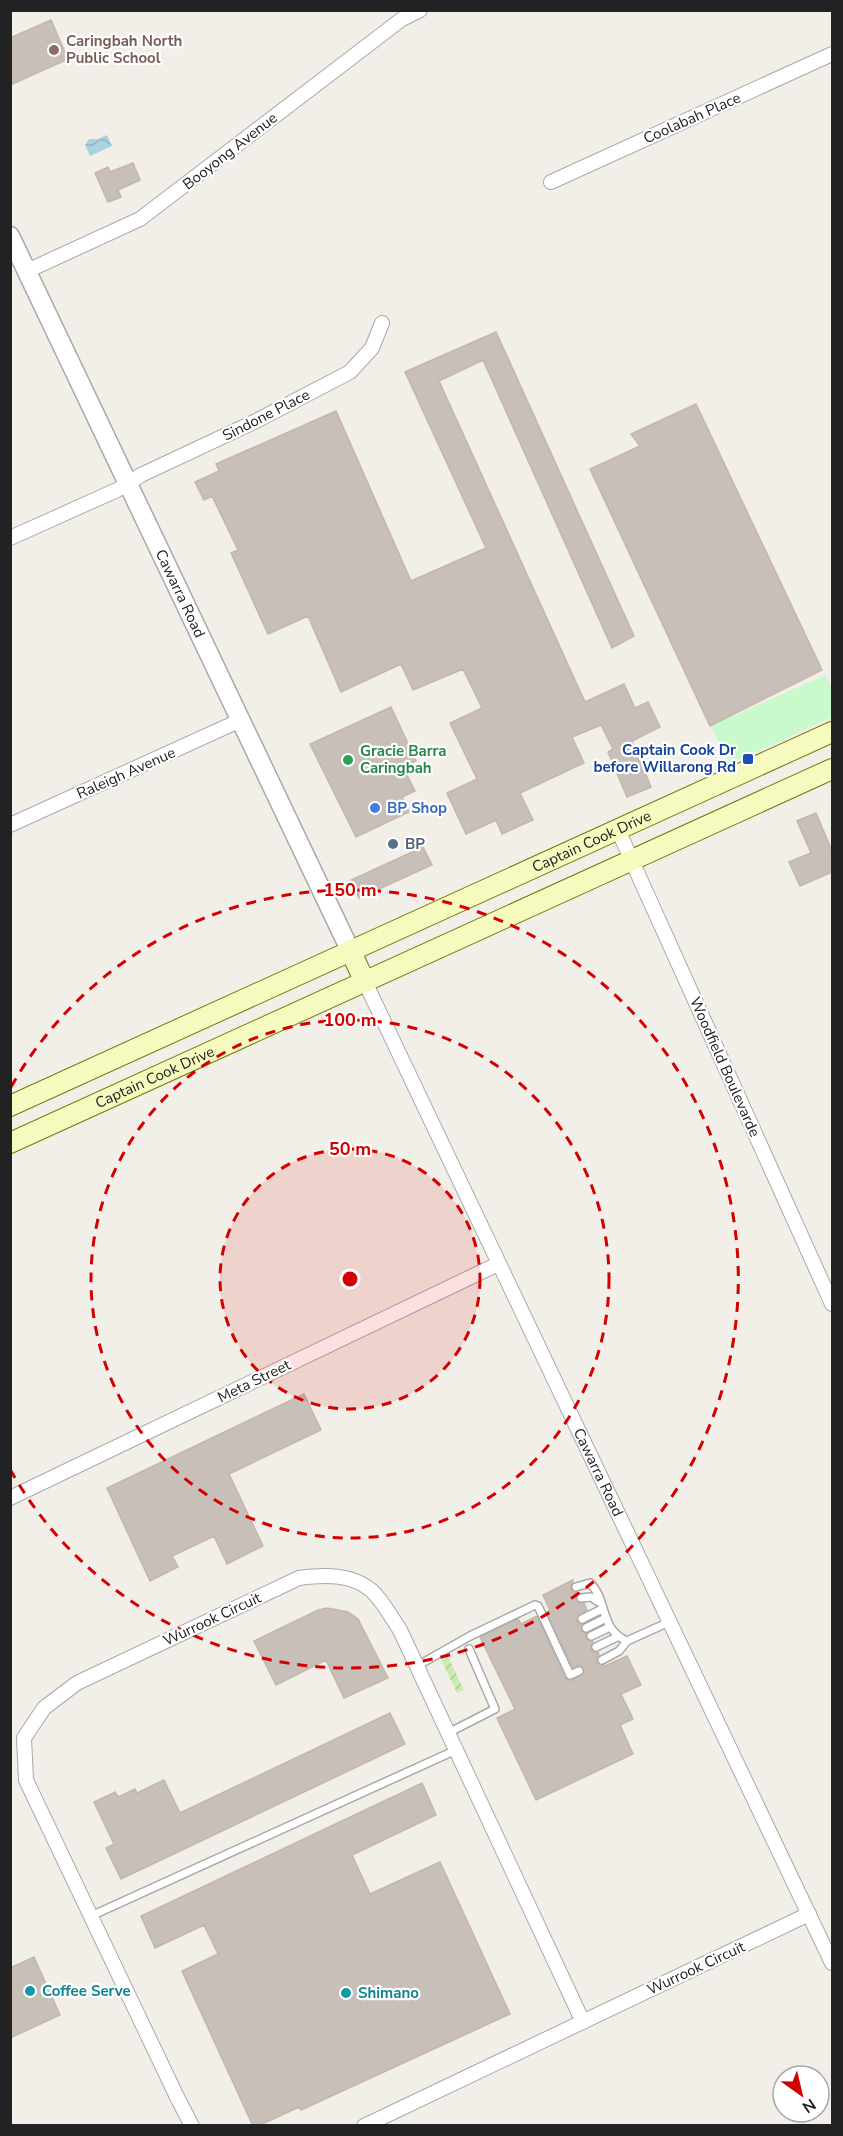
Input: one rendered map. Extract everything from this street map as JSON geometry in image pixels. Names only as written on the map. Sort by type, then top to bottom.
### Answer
[{"type":"main road","name":"Captain Cook Drive","points":[[10,1106],[832,732]]},
{"type":"main road","name":"Captain Cook Drive","points":[[10,1143],[832,769]]},
{"type":"main road","points":[[350,950],[365,982]]},
{"type":"street","name":"Booyong Avenue","points":[[27,271],[140,219],[402,19],[420,10]]},
{"type":"street","name":"Coolabah Place","points":[[551,182],[832,54]]},
{"type":"street","name":"Cawarra Road","points":[[13,246],[27,271],[350,950]]},
{"type":"street","name":"Sindone Place","points":[[10,538],[117,490],[350,372],[372,348],[382,323]]},
{"type":"street","name":"Raleigh Avenue","points":[[10,825],[241,720]]},
{"type":"street","name":"Woodfield Boulevarde","points":[[618,830],[832,1304]]},
{"type":"street","name":"Cawarra Road","points":[[365,982],[832,1964]]},
{"type":"street","name":"Meta Street","points":[[10,1498],[498,1264]]},
{"type":"street","name":"Wurrook Circuit","points":[[192,2126],[26,1780],[24,1738],[44,1708],[77,1683],[299,1578],[329,1575],[352,1580],[371,1590],[400,1630],[583,2022]]},
{"type":"street","name":"Wurrook Circuit","points":[[364,2126],[809,1914]]},
{"type":"lane","points":[[576,1587],[590,1582],[597,1589],[610,1627],[617,1637],[627,1641]]},
{"type":"lane","points":[[581,1598],[591,1597],[601,1606]]},
{"type":"lane","points":[[417,1666],[470,1636],[546,1602]]},
{"type":"lane","points":[[538,1606],[570,1676],[579,1671]]},
{"type":"lane","points":[[582,1619],[601,1606]]},
{"type":"lane","points":[[543,1616],[551,1612]]},
{"type":"lane","points":[[586,1628],[606,1618]]},
{"type":"lane","points":[[602,1660],[619,1651],[627,1641],[669,1622]]},
{"type":"lane","points":[[591,1636],[610,1627]]},
{"type":"lane","points":[[551,1634],[560,1630]]},
{"type":"lane","points":[[596,1647],[617,1637]]},
{"type":"lane","points":[[555,1643],[564,1639]]},
{"type":"lane","points":[[559,1652],[568,1647]]},
{"type":"lane","points":[[448,1732],[495,1709],[469,1649]]},
{"type":"lane","points":[[564,1663],[573,1658]]},
{"type":"lane","points":[[91,1916],[456,1750]]},
{"type":"green space","points":[[825,675],[832,689],[832,717],[730,764],[711,726]]},
{"type":"green space","points":[[448,1657],[464,1690],[457,1693],[441,1660]]},
{"type":"water","points":[[107,135],[112,146],[90,156],[85,145],[89,139],[98,139]]},
{"type":"building","points":[[51,20],[68,59],[10,85],[10,38]]},
{"type":"building","points":[[133,163],[140,180],[118,190],[121,197],[108,202],[95,173],[108,167],[110,172]]},
{"type":"building","points":[[496,332],[634,636],[612,648],[483,360],[439,381],[585,702],[624,684],[635,708],[648,702],[660,727],[632,741],[651,787],[627,797],[608,752],[613,749],[601,725],[572,737],[584,763],[520,793],[533,820],[502,834],[496,820],[466,834],[447,793],[477,779],[450,723],[482,708],[463,669],[413,690],[401,664],[341,692],[308,616],[268,634],[231,553],[238,550],[212,496],[204,500],[195,482],[219,471],[216,464],[336,411],[411,581],[486,548],[405,372]]},
{"type":"building","points":[[696,404],[822,670],[710,726],[590,469],[640,446],[631,434]]},
{"type":"building","points":[[391,707],[416,761],[403,767],[415,791],[402,797],[409,812],[356,837],[310,744]]},
{"type":"building","points":[[816,813],[832,851],[832,872],[800,886],[789,862],[811,853],[797,821]]},
{"type":"building","points":[[423,847],[432,865],[359,898],[351,880]]},
{"type":"building","points":[[304,1394],[321,1430],[229,1474],[263,1546],[227,1564],[214,1536],[172,1556],[178,1567],[150,1581],[107,1488]]},
{"type":"building","points":[[573,1580],[571,1589],[579,1593],[576,1601],[584,1603],[587,1610],[578,1615],[577,1621],[582,1625],[581,1630],[586,1634],[586,1639],[593,1641],[591,1649],[599,1655],[596,1659],[597,1663],[605,1666],[627,1656],[641,1685],[621,1694],[633,1719],[620,1725],[633,1754],[536,1800],[497,1718],[515,1709],[480,1637],[518,1619],[521,1624],[537,1616],[565,1678],[570,1681],[581,1676],[584,1668],[579,1665],[573,1668],[547,1612],[550,1610],[543,1595]]},
{"type":"building","points":[[327,1608],[348,1612],[358,1619],[388,1678],[344,1698],[326,1660],[276,1685],[254,1641],[318,1610]]},
{"type":"building","points":[[390,1713],[405,1744],[121,1879],[106,1848],[114,1844],[94,1802],[115,1792],[118,1797],[135,1789],[137,1793],[164,1780],[180,1813]]},
{"type":"building","name":"Shimano","points":[[422,1783],[436,1815],[352,1855],[370,1894],[440,1862],[510,2014],[301,2110],[299,2107],[258,2126],[253,2126],[182,1971],[218,1954],[204,1925],[155,1948],[141,1916]]},
{"type":"building","name":"Coffee Serve","points":[[34,1957],[60,2015],[10,2038],[10,1968]]},
{"type":"place","name":"Caringbah North Public School","points":[[54,50]]},
{"type":"place","name":"Captain Cook Dr before Willarong Rd","points":[[748,759]]},
{"type":"place","name":"Gracie Barra Caringbah","points":[[348,760]]},
{"type":"place","name":"BP Shop","points":[[375,808]]},
{"type":"place","name":"BP","points":[[393,844]]},
{"type":"place","name":"Coffee Serve","points":[[30,1991]]},
{"type":"place","name":"Shimano","points":[[346,1993]]}]
